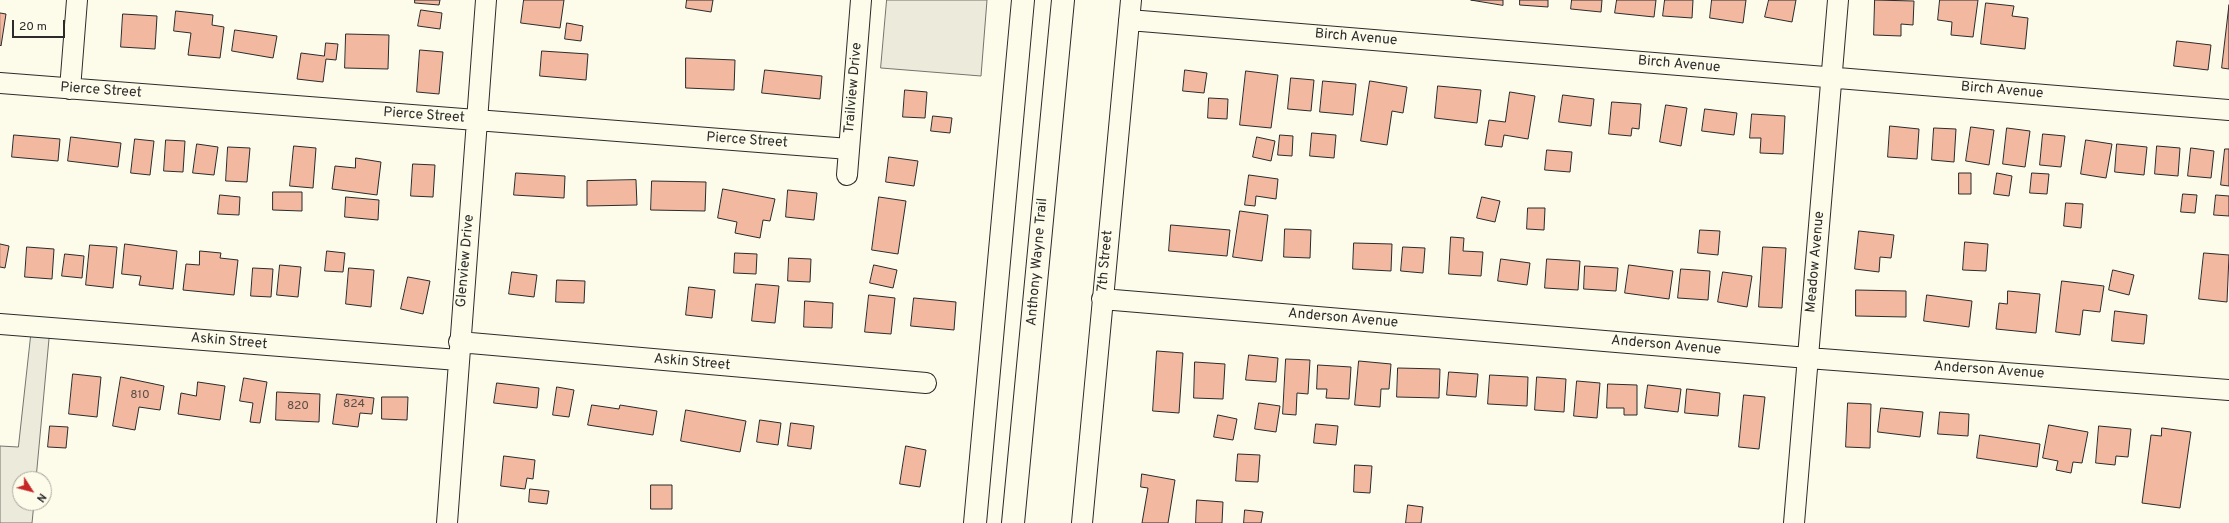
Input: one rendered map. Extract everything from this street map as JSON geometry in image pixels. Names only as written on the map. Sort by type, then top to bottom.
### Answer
[{"type":"highway","points":[[975,523],[1023,0]]},
{"type":"highway","name":"Anthony Wayne Trail","points":[[1013,523],[1063,0]]},
{"type":"street","points":[[70,89],[77,0]]},
{"type":"street","name":"Glenview Drive","points":[[447,523],[458,351],[478,121],[486,0]]},
{"type":"street","name":"Trailview Drive","points":[[847,175],[861,0]]},
{"type":"street","name":"7th Street","points":[[1082,523],[1131,0]]},
{"type":"street","name":"Meadow Avenue","points":[[1794,523],[1838,0]]},
{"type":"street","name":"Birch Avenue","points":[[1129,20],[2229,110]]},
{"type":"street","name":"Pierce Street","points":[[0,83],[849,149]]},
{"type":"street","name":"Anderson Avenue","points":[[1102,299],[1808,358],[2229,390]]},
{"type":"street","name":"Askin Street","points":[[0,324],[458,351],[926,383]]},
{"type":"shaded area","points":[[887,0],[987,0],[981,76],[881,68]]},
{"type":"shaded area","points":[[32,327],[50,328],[37,471],[12,471],[12,511],[33,511],[32,523],[0,523],[0,446],[18,447]]},
{"type":"building","points":[[415,0],[440,0],[439,5],[415,3]]},
{"type":"building","points":[[524,0],[564,0],[560,28],[521,23]]},
{"type":"building","points":[[687,0],[713,0],[711,12],[686,8]]},
{"type":"building","points":[[1471,0],[1503,0],[1503,5]]},
{"type":"building","points":[[1520,0],[1548,0],[1548,7],[1520,5]]},
{"type":"building","points":[[1572,0],[1602,0],[1601,12],[1571,9]]},
{"type":"building","points":[[1617,0],[1656,0],[1654,17],[1615,13]]},
{"type":"building","points":[[1665,0],[1693,0],[1692,18],[1663,16]]},
{"type":"building","points":[[1712,0],[1746,0],[1743,23],[1710,18]]},
{"type":"building","points":[[1769,0],[1796,0],[1792,22],[1765,17]]},
{"type":"building","points":[[1875,0],[1914,1],[1913,25],[1901,24],[1901,36],[1874,35]]},
{"type":"building","points":[[1940,0],[1978,0],[1973,37],[1951,35],[1952,22],[1938,20]]},
{"type":"building","points":[[1986,3],[2014,6],[2012,16],[2028,18],[2025,49],[1981,44]]},
{"type":"building","points":[[2229,5],[2229,69],[2222,68]]},
{"type":"building","points":[[421,10],[442,13],[440,29],[418,26]]},
{"type":"building","points":[[176,11],[213,15],[212,25],[224,27],[220,58],[188,55],[191,33],[174,31]]},
{"type":"building","points":[[0,13],[6,14],[1,46],[0,45]]},
{"type":"building","points":[[123,14],[157,16],[155,49],[121,47]]},
{"type":"building","points":[[567,23],[583,26],[581,41],[565,39]]},
{"type":"building","points":[[235,30],[277,36],[273,58],[232,51]]},
{"type":"building","points":[[346,34],[389,35],[388,69],[345,68]]},
{"type":"building","points":[[2177,41],[2211,45],[2208,70],[2174,66]]},
{"type":"building","points":[[326,43],[338,44],[336,60],[326,59],[323,82],[297,79],[301,53],[324,56]]},
{"type":"building","points":[[420,50],[443,52],[439,94],[417,92]]},
{"type":"building","points":[[542,51],[588,54],[586,80],[540,76]]},
{"type":"building","points":[[686,58],[735,60],[734,90],[686,88]]},
{"type":"building","points":[[765,70],[822,76],[820,99],[762,93]]},
{"type":"building","points":[[1185,70],[1207,73],[1204,93],[1183,91]]},
{"type":"building","points":[[1246,71],[1278,75],[1271,128],[1240,125]]},
{"type":"building","points":[[1291,78],[1314,80],[1311,111],[1288,109]]},
{"type":"building","points":[[1323,81],[1356,84],[1353,115],[1320,112]]},
{"type":"building","points":[[1370,81],[1407,87],[1403,113],[1392,111],[1387,145],[1361,141]]},
{"type":"building","points":[[1438,86],[1481,90],[1477,123],[1435,118]]},
{"type":"building","points":[[905,90],[927,92],[925,118],[903,117]]},
{"type":"building","points":[[1510,92],[1535,96],[1528,139],[1504,135],[1502,147],[1485,145],[1489,120],[1505,122]]},
{"type":"building","points":[[1563,95],[1594,99],[1591,126],[1559,122]]},
{"type":"building","points":[[1209,98],[1228,99],[1227,119],[1208,118]]},
{"type":"building","points":[[1612,102],[1641,104],[1639,129],[1632,128],[1631,136],[1609,134]]},
{"type":"building","points":[[1666,105],[1687,108],[1681,146],[1660,142]]},
{"type":"building","points":[[1705,109],[1737,113],[1734,135],[1702,131]]},
{"type":"building","points":[[1752,114],[1785,116],[1783,154],[1760,153],[1761,138],[1750,138]]},
{"type":"building","points":[[933,116],[952,118],[950,133],[931,131]]},
{"type":"building","points":[[1890,126],[1919,129],[1917,159],[1888,157]]},
{"type":"building","points":[[1971,127],[1994,130],[1989,165],[1966,161]]},
{"type":"building","points":[[1934,128],[1956,129],[1954,162],[1932,160]]},
{"type":"building","points":[[2007,128],[2030,131],[2025,167],[2003,164]]},
{"type":"building","points":[[1312,133],[1336,135],[1334,158],[1310,156]]},
{"type":"building","points":[[2043,134],[2065,136],[2061,167],[2040,165]]},
{"type":"building","points":[[14,135],[60,139],[58,161],[12,157]]},
{"type":"building","points":[[1280,135],[1293,136],[1292,156],[1278,155]]},
{"type":"building","points":[[71,137],[121,143],[118,167],[68,161]]},
{"type":"building","points":[[1257,137],[1275,141],[1271,161],[1253,157]]},
{"type":"building","points":[[135,139],[154,141],[150,175],[131,173]]},
{"type":"building","points":[[166,140],[185,141],[183,172],[164,171]]},
{"type":"building","points":[[2086,140],[2112,144],[2106,178],[2081,174]]},
{"type":"building","points":[[197,144],[218,147],[214,175],[193,173]]},
{"type":"building","points":[[2117,144],[2147,147],[2144,175],[2115,172]]},
{"type":"building","points":[[294,146],[316,148],[313,188],[290,186]]},
{"type":"building","points":[[2157,146],[2180,148],[2178,176],[2155,174]]},
{"type":"building","points":[[228,147],[250,148],[247,182],[226,181]]},
{"type":"building","points":[[2191,148],[2214,151],[2211,178],[2188,176]]},
{"type":"building","points":[[2225,149],[2229,149],[2229,186],[2221,185]]},
{"type":"building","points":[[1547,150],[1572,152],[1570,172],[1545,170]]},
{"type":"building","points":[[889,157],[918,161],[914,186],[886,182]]},
{"type":"building","points":[[356,158],[381,162],[377,195],[332,189],[335,166],[355,168]]},
{"type":"building","points":[[413,164],[435,165],[433,197],[411,196]]},
{"type":"building","points":[[516,173],[565,176],[564,198],[514,195]]},
{"type":"building","points":[[1959,173],[1971,173],[1971,194],[1959,194]]},
{"type":"building","points":[[1997,173],[2012,176],[2009,196],[1994,194]]},
{"type":"building","points":[[2032,173],[2049,174],[2047,194],[2030,193]]},
{"type":"building","points":[[1249,175],[1278,179],[1276,199],[1256,196],[1255,206],[1245,205]]},
{"type":"building","points":[[636,180],[637,205],[587,206],[587,181]]},
{"type":"building","points":[[652,181],[706,182],[705,211],[651,210]]},
{"type":"building","points":[[723,189],[775,199],[770,221],[763,220],[760,238],[735,233],[737,222],[718,218]]},
{"type":"building","points":[[788,190],[817,193],[814,220],[786,217]]},
{"type":"building","points":[[273,192],[302,192],[302,211],[273,210]]},
{"type":"building","points":[[2183,194],[2197,195],[2195,213],[2181,212]]},
{"type":"building","points":[[220,195],[240,197],[239,215],[218,214]]},
{"type":"building","points":[[2216,195],[2229,196],[2229,216],[2214,215]]},
{"type":"building","points":[[346,197],[379,200],[378,220],[345,217]]},
{"type":"building","points":[[879,197],[906,201],[898,254],[872,250]]},
{"type":"building","points":[[1482,197],[1500,201],[1495,222],[1477,218]]},
{"type":"building","points":[[2066,203],[2083,204],[2081,228],[2064,226]]},
{"type":"building","points":[[1528,208],[1545,208],[1544,230],[1527,229]]},
{"type":"building","points":[[1240,211],[1268,215],[1262,261],[1233,257]]},
{"type":"building","points":[[1171,225],[1230,230],[1227,256],[1169,251]]},
{"type":"building","points":[[1285,229],[1311,230],[1310,258],[1284,257]]},
{"type":"building","points":[[1700,230],[1720,231],[1718,255],[1698,253]]},
{"type":"building","points":[[1859,231],[1894,235],[1891,258],[1880,257],[1879,272],[1855,269]]},
{"type":"building","points":[[1451,237],[1464,238],[1463,251],[1483,252],[1481,276],[1449,274]]},
{"type":"building","points":[[1965,242],[1988,244],[1986,271],[1963,270]]},
{"type":"building","points":[[1354,243],[1392,244],[1391,271],[1353,269]]},
{"type":"building","points":[[0,244],[9,246],[5,268],[0,267]]},
{"type":"building","points":[[125,244],[177,251],[173,289],[139,285],[141,276],[122,274]]},
{"type":"building","points":[[90,245],[117,247],[113,288],[86,285]]},
{"type":"building","points":[[27,247],[54,249],[52,279],[25,277]]},
{"type":"building","points":[[1403,247],[1425,248],[1423,273],[1401,271]]},
{"type":"building","points":[[1763,247],[1786,248],[1782,308],[1759,307]]},
{"type":"building","points":[[200,251],[221,253],[220,258],[238,260],[234,295],[183,290],[186,264],[199,265]]},
{"type":"building","points":[[327,251],[345,253],[343,272],[325,271]]},
{"type":"building","points":[[735,253],[757,254],[756,274],[734,273]]},
{"type":"building","points":[[2204,253],[2229,255],[2227,302],[2199,299]]},
{"type":"building","points":[[65,254],[84,256],[82,278],[62,276]]},
{"type":"building","points":[[789,258],[811,259],[810,282],[788,281]]},
{"type":"building","points":[[1501,259],[1530,263],[1527,285],[1498,281]]},
{"type":"building","points":[[1547,259],[1580,261],[1578,290],[1545,288]]},
{"type":"building","points":[[280,265],[301,267],[298,297],[277,295]]},
{"type":"building","points":[[874,265],[897,270],[893,288],[870,283]]},
{"type":"building","points":[[1629,265],[1673,271],[1669,299],[1625,293]]},
{"type":"building","points":[[1585,266],[1618,268],[1616,291],[1584,289]]},
{"type":"building","points":[[253,268],[273,269],[271,297],[251,296]]},
{"type":"building","points":[[349,268],[374,270],[371,307],[346,304]]},
{"type":"building","points":[[1681,269],[1710,271],[1708,300],[1678,298]]},
{"type":"building","points":[[2113,270],[2134,275],[2129,295],[2109,290]]},
{"type":"building","points":[[512,272],[537,275],[534,297],[509,294]]},
{"type":"building","points":[[1723,272],[1752,276],[1747,307],[1718,302]]},
{"type":"building","points":[[408,277],[430,281],[423,314],[401,309]]},
{"type":"building","points":[[557,280],[585,281],[584,303],[556,302]]},
{"type":"building","points":[[2062,281],[2104,286],[2100,312],[2083,310],[2080,335],[2056,332]]},
{"type":"building","points":[[756,284],[779,286],[775,323],[752,321]]},
{"type":"building","points":[[689,287],[715,290],[712,318],[686,315]]},
{"type":"building","points":[[1856,290],[1906,291],[1906,317],[1856,316]]},
{"type":"building","points":[[2008,291],[2040,294],[2036,333],[1996,329],[1999,303],[2007,304]]},
{"type":"building","points":[[869,295],[895,298],[891,334],[865,332]]},
{"type":"building","points":[[1927,295],[1972,301],[1969,327],[1924,321]]},
{"type":"building","points":[[914,298],[956,302],[954,330],[911,326]]},
{"type":"building","points":[[805,301],[833,303],[832,328],[804,327]]},
{"type":"building","points":[[2115,311],[2147,315],[2144,344],[2112,341]]},
{"type":"building","points":[[1157,351],[1183,353],[1179,413],[1153,411]]},
{"type":"building","points":[[1249,355],[1278,358],[1276,382],[1246,380]]},
{"type":"building","points":[[1286,359],[1310,360],[1308,394],[1297,393],[1296,415],[1283,414]]},
{"type":"building","points":[[1359,361],[1391,364],[1389,389],[1381,389],[1380,407],[1355,405]]},
{"type":"building","points":[[1195,362],[1225,364],[1223,399],[1194,398]]},
{"type":"building","points":[[1318,365],[1351,367],[1349,399],[1326,398],[1327,389],[1317,389]]},
{"type":"building","points":[[1398,368],[1440,369],[1439,398],[1397,397]]},
{"type":"building","points":[[1449,372],[1478,374],[1476,397],[1447,395]]},
{"type":"building","points":[[73,374],[101,377],[97,417],[69,414]]},
{"type":"building","points":[[1490,375],[1528,377],[1527,406],[1488,404]]},
{"type":"building","points":[[121,377],[164,386],[160,410],[139,407],[135,430],[113,426]]},
{"type":"building","points":[[1537,377],[1566,379],[1564,412],[1535,410]]},
{"type":"building","points":[[244,378],[267,382],[260,423],[250,422],[253,403],[240,401]]},
{"type":"building","points":[[1577,381],[1600,383],[1597,418],[1574,416]]},
{"type":"building","points":[[198,382],[225,386],[220,420],[178,414],[181,393],[196,396]]},
{"type":"building","points":[[497,383],[539,388],[537,408],[494,403]]},
{"type":"building","points":[[1608,384],[1637,385],[1637,415],[1624,415],[1624,408],[1607,408]]},
{"type":"building","points":[[1648,385],[1681,389],[1678,412],[1645,408]]},
{"type":"building","points":[[557,387],[574,390],[569,417],[553,415]]},
{"type":"building","points":[[1687,389],[1720,393],[1718,416],[1685,413]]},
{"type":"building","points":[[277,392],[320,394],[319,422],[276,420]]},
{"type":"building","points":[[337,394],[374,398],[372,414],[360,413],[358,427],[333,424]]},
{"type":"building","points":[[1744,395],[1765,397],[1759,449],[1739,447]]},
{"type":"building","points":[[382,397],[408,397],[407,420],[382,419]]},
{"type":"building","points":[[1259,403],[1280,406],[1276,432],[1255,429]]},
{"type":"building","points":[[1848,403],[1871,404],[1870,448],[1846,447]]},
{"type":"building","points":[[592,405],[619,409],[620,405],[657,411],[653,435],[588,425]]},
{"type":"building","points":[[1881,408],[1923,412],[1920,437],[1878,432]]},
{"type":"building","points":[[686,410],[746,421],[740,452],[681,441]]},
{"type":"building","points":[[1940,412],[1969,414],[1968,436],[1938,434]]},
{"type":"building","points":[[1218,415],[1237,419],[1233,440],[1214,437]]},
{"type":"building","points":[[760,420],[781,423],[778,445],[757,442]]},
{"type":"building","points":[[791,423],[814,426],[811,449],[788,446]]},
{"type":"building","points":[[1316,424],[1338,426],[1336,445],[1314,443]]},
{"type":"building","points":[[2049,425],[2088,432],[2082,463],[2073,462],[2071,473],[2056,470],[2058,461],[2043,458]]},
{"type":"building","points":[[50,426],[68,427],[66,448],[48,447]]},
{"type":"building","points":[[2099,426],[2131,429],[2128,457],[2116,456],[2115,465],[2096,463]]},
{"type":"building","points":[[2162,428],[2191,432],[2180,508],[2142,503],[2151,435],[2161,436]]},
{"type":"building","points":[[1980,435],[2040,444],[2037,467],[1977,458]]},
{"type":"building","points":[[906,446],[926,450],[920,487],[900,484]]},
{"type":"building","points":[[1238,454],[1260,455],[1258,482],[1236,481]]},
{"type":"building","points":[[504,456],[535,460],[533,479],[527,478],[525,489],[501,486]]},
{"type":"building","points":[[1355,465],[1372,466],[1370,493],[1354,492]]},
{"type":"building","points":[[1142,474],[1175,480],[1168,523],[1142,523],[1148,488],[1141,487]]},
{"type":"building","points":[[651,485],[672,485],[672,509],[651,509]]},
{"type":"building","points":[[530,489],[549,491],[547,504],[529,502]]},
{"type":"building","points":[[1197,500],[1223,502],[1222,523],[1196,523]]},
{"type":"building","points":[[1408,505],[1423,507],[1421,523],[1406,523]]},
{"type":"building","points":[[1245,510],[1263,512],[1261,523],[1244,523]]}]
